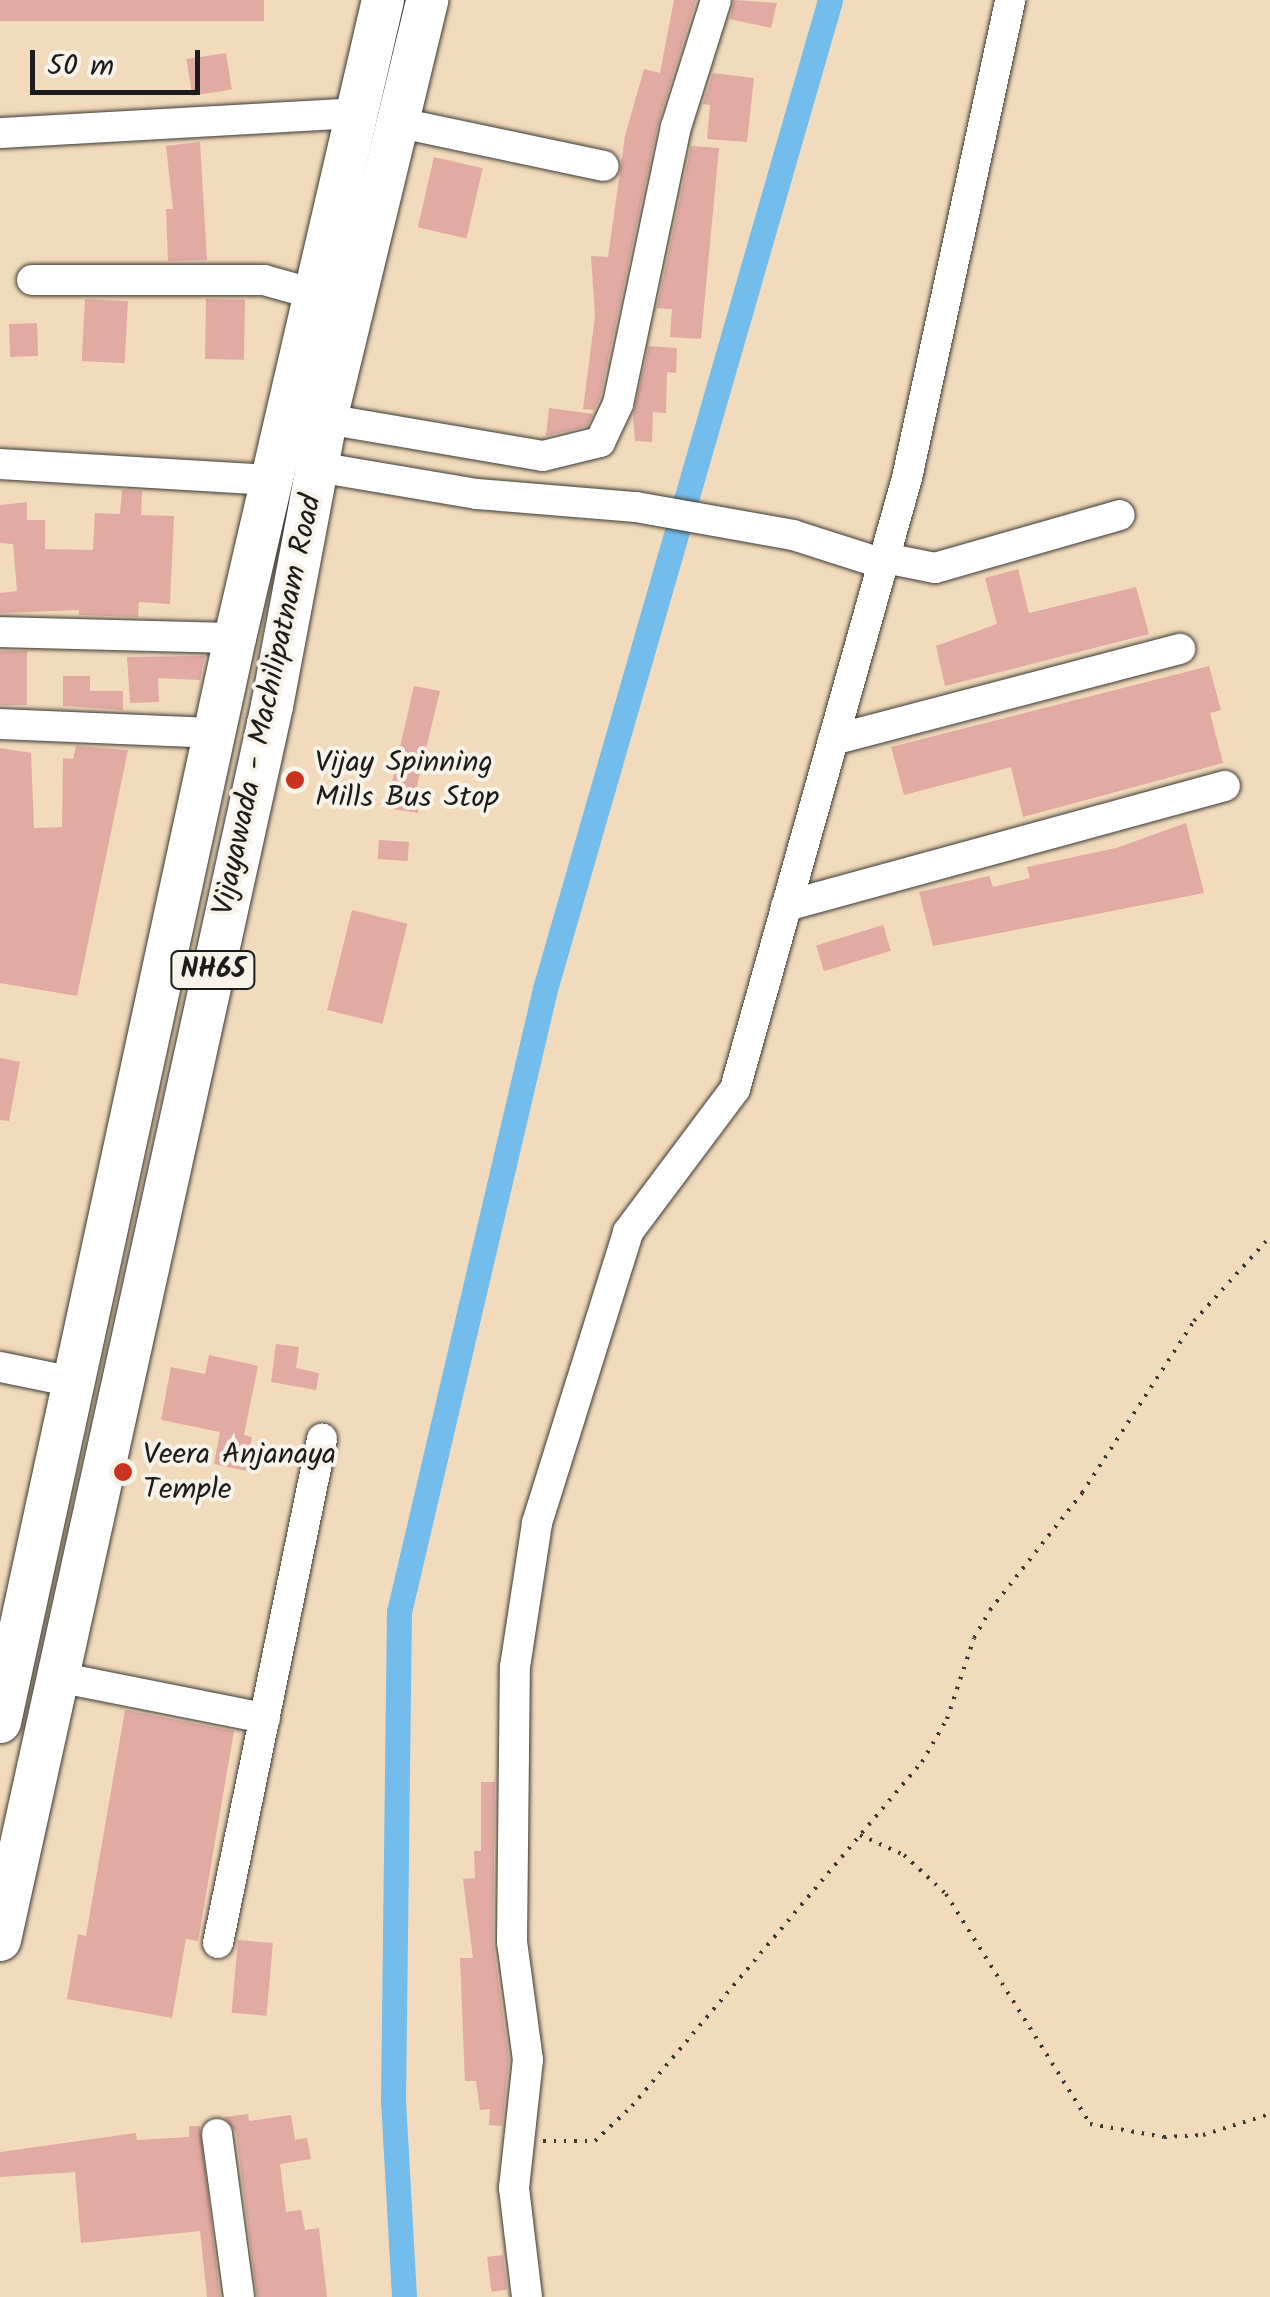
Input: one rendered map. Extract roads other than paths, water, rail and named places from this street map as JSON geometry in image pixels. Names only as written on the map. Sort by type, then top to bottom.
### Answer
[{"type":"highway","name":"Vijayawada - Machilipatnam Road","points":[[0,1722],[234,638],[383,0]]},
{"type":"highway","name":"Vijayawada - Machilipatnam Road","points":[[0,1940],[272,706],[326,420],[427,0]]},
{"type":"street","points":[[326,420],[543,456],[600,442],[618,404],[676,127],[716,0]]},
{"type":"street","points":[[528,2297],[514,2188],[528,2060],[512,1942],[516,1668],[538,1523],[628,1232],[735,1090],[884,561],[1010,0]]},
{"type":"street","points":[[0,133],[358,113]]},
{"type":"street","points":[[400,123],[604,166]]},
{"type":"street","points":[[32,280],[264,280],[314,294]]},
{"type":"street","points":[[0,464],[271,480]]},
{"type":"street","points":[[317,467],[477,494],[636,507],[792,535],[884,561],[935,568],[1120,515]]},
{"type":"street","points":[[0,632],[234,638]]},
{"type":"street","points":[[834,740],[1180,648]]},
{"type":"street","points":[[0,724],[214,733]]},
{"type":"street","points":[[786,906],[1225,786]]},
{"type":"street","points":[[0,1367],[74,1382]]},
{"type":"street","points":[[218,1943],[322,1439]]},
{"type":"street","points":[[57,1677],[265,1718]]},
{"type":"street","points":[[218,2134],[239,2297]]},
{"type":"waterway","points":[[404,2297],[393,2100],[399,1612],[545,989],[830,0]]},
{"type":"place","name":"Vijay Spinning Mills Bus Stop","points":[[295,780]]},
{"type":"place","name":"Veera Anjanaya Temple","points":[[123,1472]]}]
